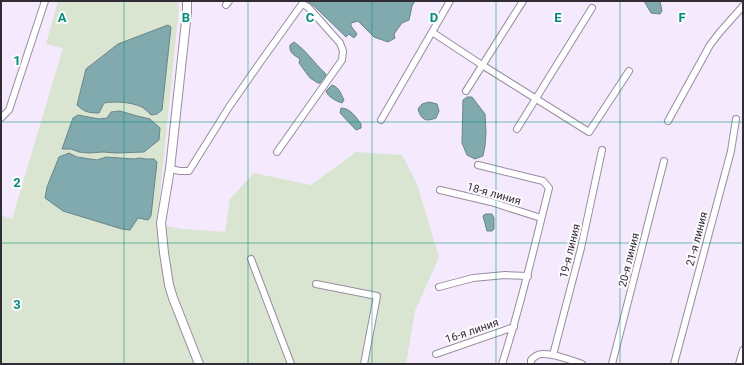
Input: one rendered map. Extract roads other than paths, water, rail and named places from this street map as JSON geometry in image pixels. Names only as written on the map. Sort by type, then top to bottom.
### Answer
[{"type":"street","points":[[1,118],[9,110],[45,1]]},
{"type":"street","points":[[187,1],[170,169],[161,223],[169,285],[199,364]]},
{"type":"street","points":[[381,120],[450,1]]},
{"type":"street","points":[[466,91],[523,1]]},
{"type":"street","points":[[170,169],[189,171],[229,107],[302,4],[308,7],[340,43],[342,60],[277,152]]},
{"type":"street","points":[[668,121],[710,45],[743,6]]},
{"type":"street","points":[[517,129],[592,8]]},
{"type":"street","points":[[432,32],[589,132],[629,71]]},
{"type":"street","name":"21-я линия","points":[[674,364],[731,150],[736,119]]},
{"type":"street","name":"19-я линия","points":[[553,355],[581,248],[602,150]]},
{"type":"street","name":"20-я линия","points":[[612,364],[664,161]]},
{"type":"street","points":[[478,164],[543,181],[549,188],[528,276],[502,364]]},
{"type":"street","name":"18-я линия","points":[[440,190],[491,202],[541,218]]},
{"type":"street","points":[[251,259],[291,364]]},
{"type":"street","points":[[439,287],[474,278],[505,275],[528,276]]},
{"type":"street","points":[[316,284],[377,296],[364,364]]},
{"type":"street","name":"16-я линия","points":[[436,354],[514,327]]},
{"type":"street","points":[[739,364],[743,350]]},
{"type":"street","points":[[531,364],[531,360],[535,356],[541,354],[553,355],[582,364]]}]
